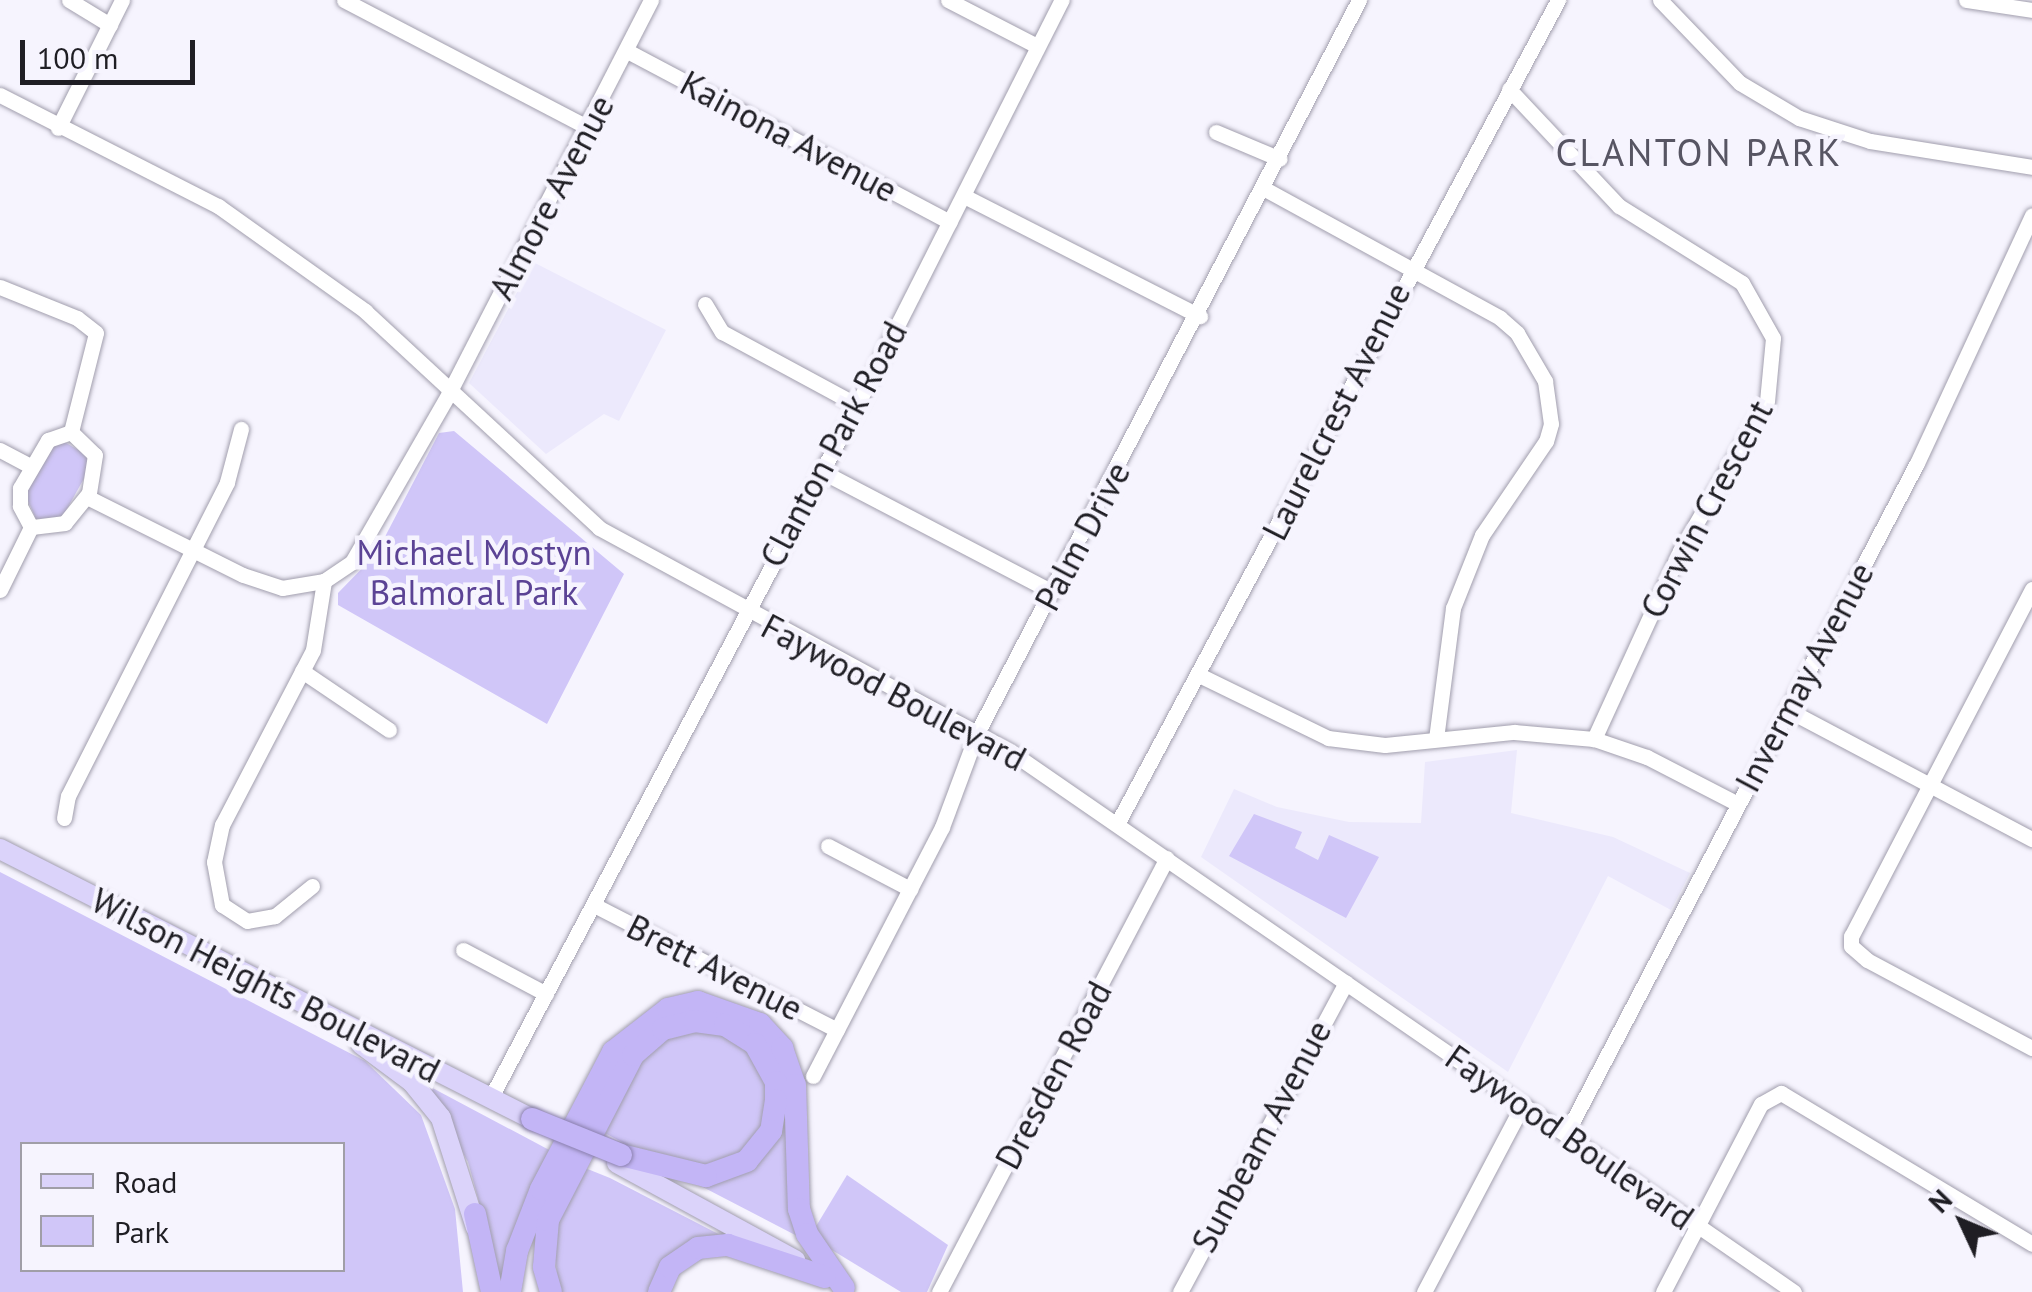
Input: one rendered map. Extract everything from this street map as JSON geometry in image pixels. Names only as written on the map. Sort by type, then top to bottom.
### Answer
[{"type":"highway","points":[[510,1292],[517,1252],[541,1189],[613,1052],[668,1009],[698,1002],[760,1024],[782,1048],[796,1085],[798,1209],[807,1234],[841,1286]]},
{"type":"highway","points":[[532,1118],[619,1159],[706,1176],[748,1160],[771,1131],[776,1082],[754,1044],[725,1025],[695,1020],[662,1030],[632,1055],[548,1220],[544,1267],[550,1292]]},
{"type":"highway","points":[[475,1214],[492,1292]]},
{"type":"highway","points":[[658,1292],[670,1267],[698,1248],[728,1245],[841,1286]]},
{"type":"main road","name":"Wilson Heights Boulevard","points":[[0,849],[532,1118]]},
{"type":"main road","points":[[316,1010],[429,1100],[450,1139],[475,1214],[482,1292]]},
{"type":"main road","points":[[619,1159],[841,1286]]},
{"type":"street","points":[[68,0],[110,24]]},
{"type":"street","points":[[58,128],[122,0]]},
{"type":"street","points":[[344,0],[587,127]]},
{"type":"street","name":"Almore Avenue","points":[[324,581],[362,548],[449,393],[651,0]]},
{"type":"street","points":[[948,0],[1037,46]]},
{"type":"street","name":"Clanton Park Road","points":[[490,1099],[744,611],[857,405],[1062,0]]},
{"type":"street","name":"Laurelcrest Avenue","points":[[1117,824],[1410,270],[1558,0]]},
{"type":"street","points":[[1660,0],[1740,83],[1798,118],[1870,141],[2032,166]]},
{"type":"street","points":[[1966,0],[2032,10]]},
{"type":"street","name":"Palm Drive","points":[[813,1076],[910,889],[977,733],[1200,316],[1357,1]]},
{"type":"street","name":"Kainona Avenue","points":[[628,51],[950,222]]},
{"type":"street","name":"Corwin Crescent","points":[[1509,89],[1619,206],[1742,283],[1773,338],[1766,401],[1680,551],[1594,739]]},
{"type":"street","name":"Faywood Boulevard","points":[[0,95],[58,128],[218,206],[365,312],[599,528],[744,611],[977,733],[1167,858],[1794,1292]]},
{"type":"street","points":[[1216,132],[1280,159]]},
{"type":"street","points":[[1263,188],[1517,333],[1538,364],[1551,412],[1538,460],[1482,535],[1461,580],[1436,739]]},
{"type":"street","points":[[964,196],[1200,316]]},
{"type":"street","name":"Invermay Avenue","points":[[1566,1134],[1950,395],[2032,215]]},
{"type":"street","points":[[0,287],[77,318],[96,333],[70,432]]},
{"type":"street","points":[[704,304],[722,332],[857,405]]},
{"type":"street","points":[[64,818],[68,796],[227,482],[241,428]]},
{"type":"street","points":[[0,590],[31,527],[19,499],[30,466],[48,440],[70,432]]},
{"type":"street","points":[[31,527],[64,523],[87,497],[95,455],[70,432]]},
{"type":"street","points":[[0,450],[30,466]]},
{"type":"street","points":[[821,470],[1052,592]]},
{"type":"street","points":[[87,497],[193,550],[282,588],[324,581],[323,616],[302,671],[222,824],[214,873],[222,904],[247,921],[275,916],[312,886]]},
{"type":"street","points":[[2032,589],[1856,924],[1851,946],[2032,1048]]},
{"type":"street","points":[[302,671],[390,730]]},
{"type":"street","points":[[1199,675],[1328,738],[1386,745],[1514,732],[1594,739],[1646,757],[1736,803]]},
{"type":"street","points":[[1788,710],[2032,839]]},
{"type":"street","points":[[828,846],[910,889]]},
{"type":"street","name":"Dresden Road","points":[[939,1292],[1167,858]]},
{"type":"street","name":"Brett Avenue","points":[[594,905],[837,1030]]},
{"type":"street","points":[[462,950],[546,994]]},
{"type":"street","name":"Sunbeam Avenue","points":[[1180,1292],[1346,983]]},
{"type":"street","points":[[1663,1292],[1762,1104],[1781,1093],[2032,1244]]},
{"type":"street","points":[[1424,1292],[1523,1104]]},
{"type":"shaded area","points":[[533,262],[666,330],[619,421],[604,414],[546,454],[469,383]]},
{"type":"shaded area","points":[[1517,750],[1511,813],[1613,837],[1690,873],[1671,910],[1608,876],[1508,1072],[1201,857],[1234,789],[1277,807],[1349,822],[1421,823],[1425,762]]},
{"type":"green space","name":"Michael Mostyn Balmoral Park","points":[[454,431],[624,574],[547,724],[338,605],[338,593],[376,554],[439,433]]},
{"type":"green space","points":[[61,440],[87,455],[87,473],[62,518],[36,519],[24,492],[45,450]]},
{"type":"green space","points":[[1254,814],[1302,832],[1295,848],[1318,860],[1329,835],[1379,857],[1346,918],[1229,856]]},
{"type":"green space","points":[[0,872],[365,1061],[421,1115],[455,1209],[463,1292],[0,1292]]},
{"type":"green space","points":[[707,1029],[744,1045],[765,1072],[766,1119],[744,1152],[711,1168],[641,1152],[599,1130],[625,1081],[661,1041]]},
{"type":"green space","points":[[425,1084],[553,1152],[504,1292],[468,1162]]},
{"type":"green space","points":[[790,1109],[799,1237],[695,1183],[720,1179]]},
{"type":"green space","points":[[580,1166],[730,1240],[650,1292],[559,1292],[553,1234]]},
{"type":"green space","points":[[847,1175],[948,1245],[927,1292],[901,1292],[827,1247],[815,1228]]},
{"type":"district","name":"CLANTON PARK","points":[[1699,152]]}]
